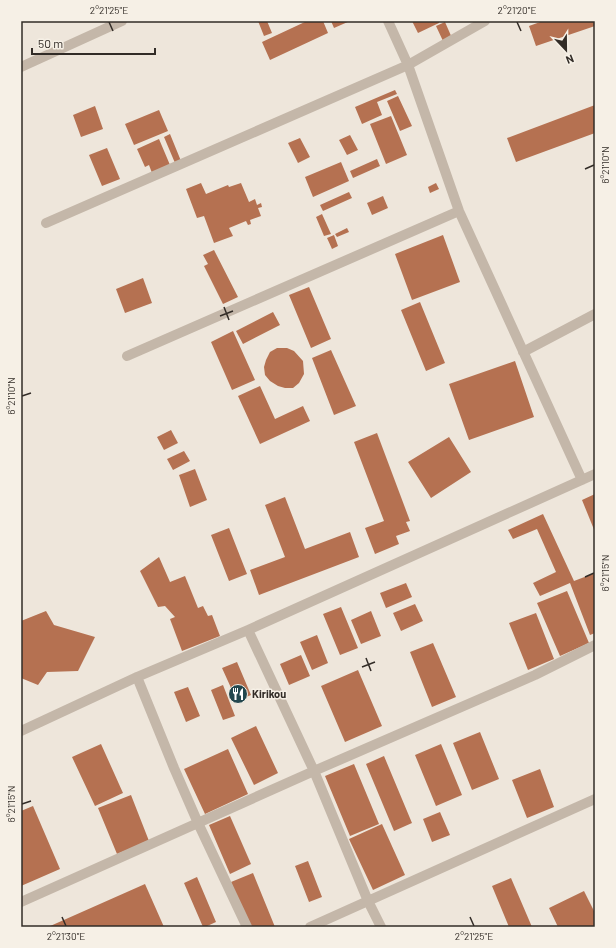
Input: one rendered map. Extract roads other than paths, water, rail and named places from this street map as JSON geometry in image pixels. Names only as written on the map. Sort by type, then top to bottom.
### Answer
[{"type":"street","points":[[21,67],[122,21]]},
{"type":"street","points":[[388,21],[408,65],[459,211],[582,480]]},
{"type":"street","points":[[46,223],[408,65],[486,21]]},
{"type":"street","points":[[126,356],[459,211]]},
{"type":"street","points":[[524,352],[595,314]]},
{"type":"street","points":[[21,731],[137,677],[248,630],[595,474]]},
{"type":"street","points":[[248,630],[314,771],[368,901],[381,927]]},
{"type":"street","points":[[21,902],[314,771],[535,675],[595,645]]},
{"type":"street","points":[[137,677],[198,823],[248,927]]},
{"type":"street","points":[[310,927],[595,800]]},
{"type":"place","name":"Kirikou","points":[[238,694]]}]
